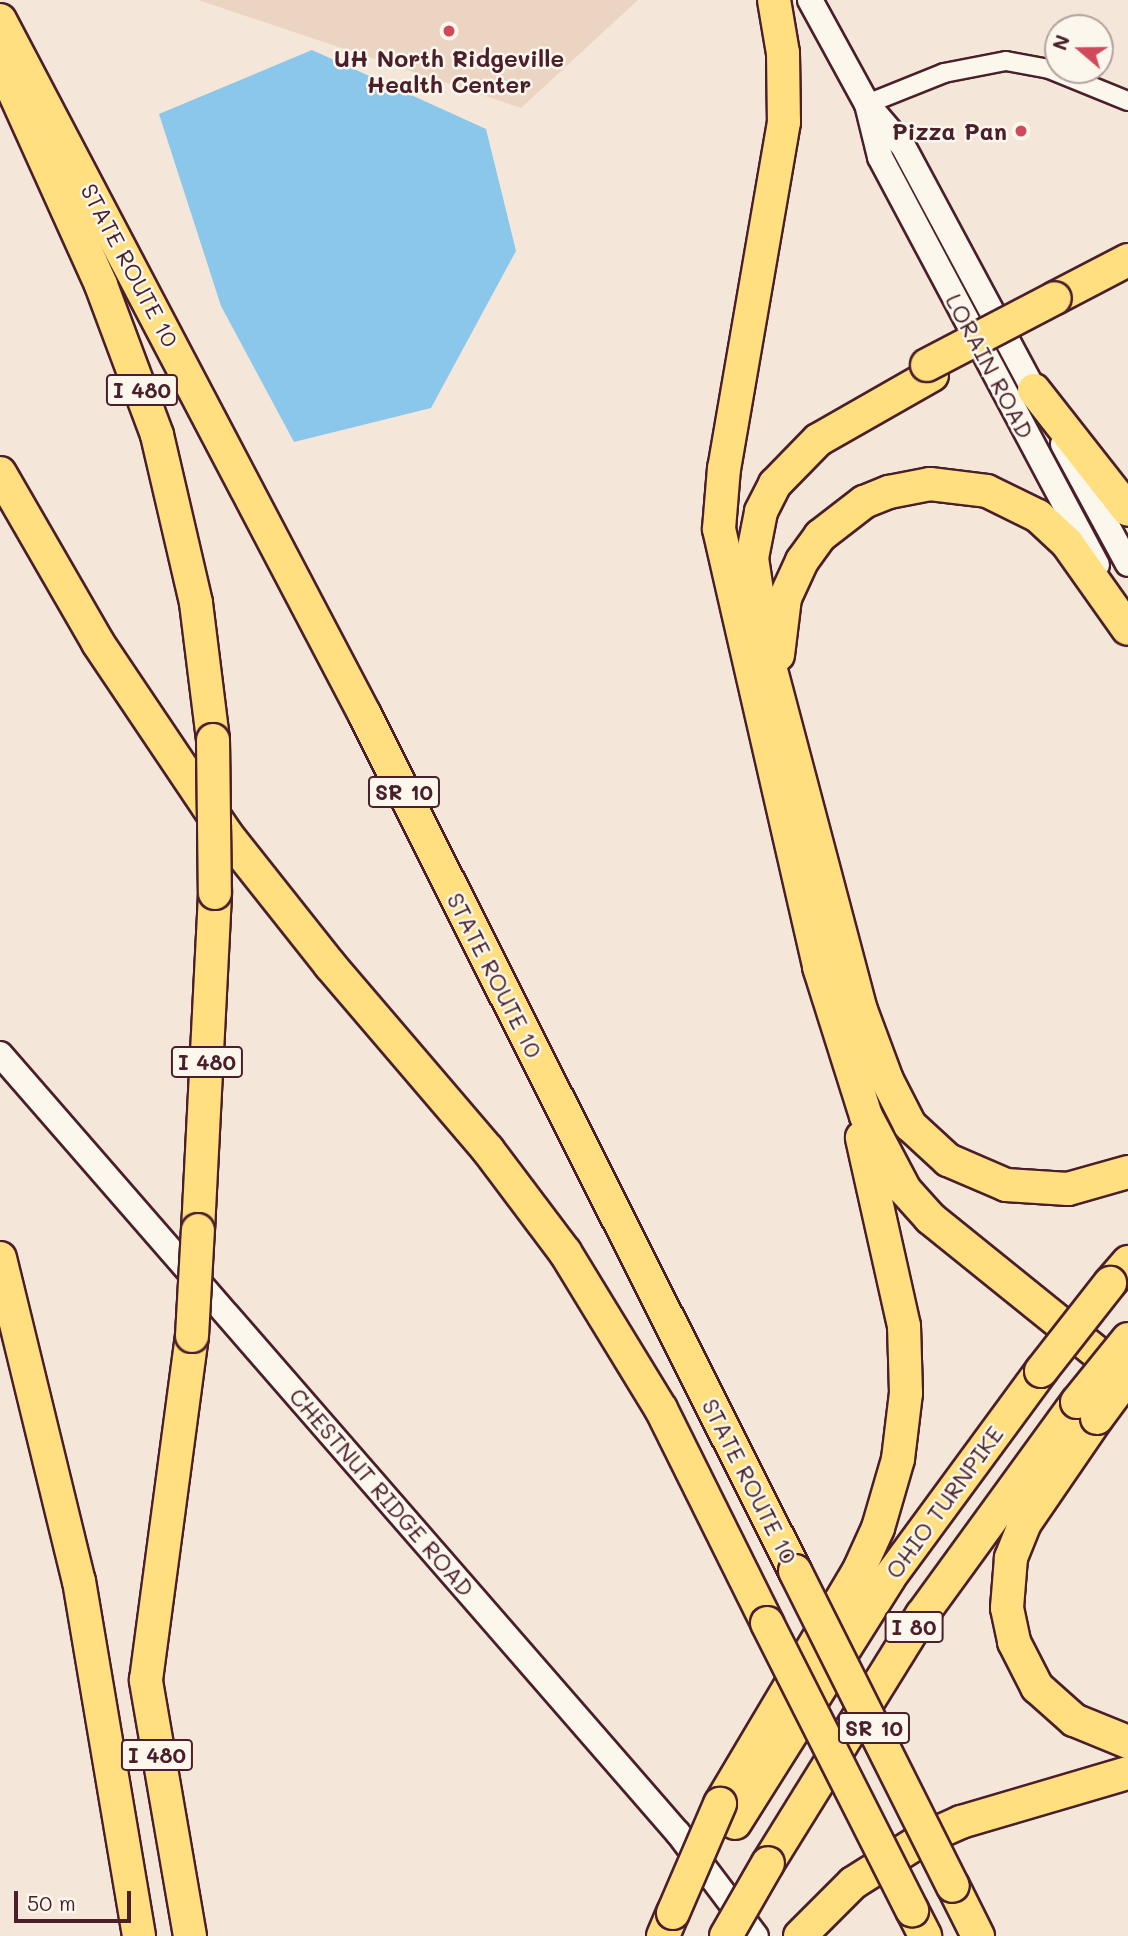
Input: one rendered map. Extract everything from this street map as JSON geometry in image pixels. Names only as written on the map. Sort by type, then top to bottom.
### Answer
[{"type":"highway","points":[[728,1813],[858,1572],[878,1528],[898,1459],[906,1393],[904,1326],[842,1044],[811,931],[723,555],[720,500],[784,121],[783,53],[774,0]]},
{"type":"highway","name":"STATE ROUTE 10","points":[[0,20],[365,715],[978,1936]]},
{"type":"highway","name":"I 480","points":[[0,61],[101,285],[157,435],[196,603],[212,740],[215,893],[192,1336],[146,1680],[190,1936]]},
{"type":"highway","points":[[743,632],[738,542],[746,510],[761,477],[783,451],[811,428],[930,370],[1057,303],[1128,260]]},
{"type":"highway","points":[[1057,303],[1128,274]]},
{"type":"highway","points":[[930,370],[807,449],[775,484],[761,512],[754,542],[754,590],[862,1010],[876,1108],[890,1144],[918,1187],[979,1244],[1128,1364]]},
{"type":"highway","points":[[1034,390],[1128,510]]},
{"type":"highway","name":"STATE ROUTE 10","points":[[0,473],[98,643],[227,835],[330,965],[488,1150],[581,1275],[661,1409],[919,1923]]},
{"type":"highway","points":[[785,716],[777,636],[794,574],[832,525],[889,492],[958,485],[1001,496],[1026,508],[1066,544],[1128,629]]},
{"type":"highway","points":[[862,1010],[902,1113],[920,1138],[948,1160],[992,1181],[1037,1190],[1085,1187],[1128,1172]]},
{"type":"highway","points":[[842,1044],[879,1146],[916,1203],[1128,1377],[1087,1410],[1025,1523],[1009,1566],[1007,1608],[1020,1659],[1043,1694],[1088,1728],[1128,1742]]},
{"type":"highway","name":"I 480","points":[[0,1258],[79,1581],[139,1936]]},
{"type":"highway","name":"OHIO TURNPIKE","points":[[672,1927],[728,1813],[889,1578],[1041,1371],[1119,1273]]},
{"type":"highway","name":"OHIO TURNPIKE","points":[[726,1936],[768,1863],[922,1615],[1087,1410],[1128,1339]]},
{"type":"highway","points":[[803,1932],[853,1883],[923,1839],[961,1822],[1128,1773]]},
{"type":"street","name":"LORAIN ROAD","points":[[810,0],[867,104],[903,146],[1128,564]]},
{"type":"street","points":[[867,104],[944,73],[1006,61],[1041,67],[1128,101]]},
{"type":"street","name":"LORAIN ROAD","points":[[867,104],[880,157],[1128,621]]},
{"type":"street","name":"CHESTNUT RIDGE ROAD","points":[[0,1054],[678,1833],[756,1936]]},
{"type":"shaded area","name":"UH North Ridgeville Health Center","points":[[198,0],[638,0],[521,108]]},
{"type":"water","points":[[312,50],[486,129],[516,251],[431,408],[294,442],[221,306],[159,114]]},
{"type":"place","name":"UH North Ridgeville Health Center","points":[[449,31]]},
{"type":"place","name":"Pizza Pan","points":[[1021,131]]}]
